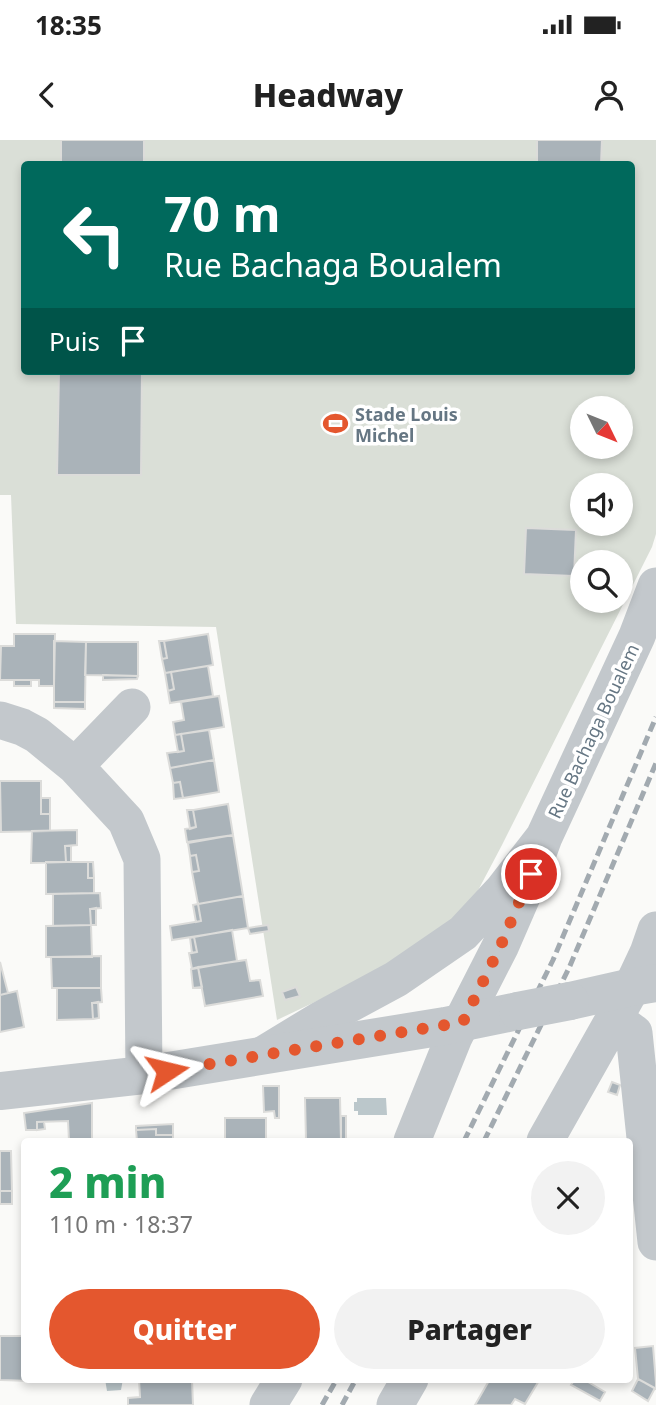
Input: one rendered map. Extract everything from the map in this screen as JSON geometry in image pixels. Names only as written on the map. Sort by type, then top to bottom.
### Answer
[{"type":"street","name":"Rue Bachaga Boualem","points":[[413,1138],[454,1037],[501,945],[544,837],[637,636],[656,586]]},
{"type":"street","points":[[75,766],[132,707]]},
{"type":"street","points":[[0,720],[37,735],[75,766],[126,821],[142,859],[144,1075]]},
{"type":"street","name":"Rue Bachaga Boualem","points":[[263,1055],[320,1020],[396,979],[463,933],[503,890],[544,837]]},
{"type":"street","points":[[547,1138],[634,996],[656,930]]},
{"type":"street","points":[[0,1091],[144,1075],[463,1022],[570,1001],[634,996]]},
{"type":"street","points":[[634,996],[634,1033],[656,1242]]},
{"type":"street","points":[[268,1405],[282,1383]]},
{"type":"street","points":[[395,1405],[408,1383]]},
{"type":"shaded area","points":[[0,140],[656,140],[656,534],[633,585],[633,550],[570,550],[570,613],[619,613],[454,936],[277,1020],[216,627],[16,624],[11,495],[0,495]]},
{"type":"shaded area","points":[[357,1098],[386,1098],[387,1115],[358,1115],[358,1111],[354,1111]]},
{"type":"shaded area","points":[[106,1383],[122,1383],[121,1390],[107,1391]]},
{"type":"building","points":[[61,140],[144,140],[144,161],[61,161]]},
{"type":"building","points":[[537,140],[602,140],[601,161],[537,161]]},
{"type":"building","points":[[59,375],[142,375],[141,475],[57,475]]},
{"type":"building","points":[[526,528],[570,530],[570,536],[576,536],[575,550],[570,550],[570,576],[524,574]]},
{"type":"building","points":[[14,634],[55,634],[54,686],[39,686],[39,680],[0,680],[1,646],[14,646]]},
{"type":"building","points":[[208,634],[213,665],[165,673],[162,659],[167,658],[164,641]]},
{"type":"building","points":[[54,641],[86,642],[85,702],[54,702]]},
{"type":"building","points":[[159,641],[164,641],[167,658],[162,659]]},
{"type":"building","points":[[86,642],[138,642],[138,676],[85,675]]},
{"type":"building","points":[[208,666],[213,696],[170,703],[168,691],[174,689],[171,672]]},
{"type":"building","points":[[171,672],[174,689],[168,691],[165,673]]},
{"type":"building","points":[[103,675],[138,676],[137,679],[103,680]]},
{"type":"building","points":[[14,680],[31,680],[31,686],[14,686]]},
{"type":"building","points":[[219,696],[224,727],[175,735],[173,722],[184,720],[181,702]]},
{"type":"building","points":[[54,702],[85,702],[85,709],[54,708]]},
{"type":"building","points":[[209,730],[214,760],[170,768],[167,753],[184,751],[181,734]]},
{"type":"building","points":[[181,734],[184,751],[178,752],[175,735]]},
{"type":"building","points":[[214,760],[219,792],[183,798],[180,782],[173,783],[170,768]]},
{"type":"building","points":[[0,781],[41,781],[41,814],[50,814],[50,831],[1,832]]},
{"type":"building","points":[[180,782],[183,798],[174,799],[173,783]]},
{"type":"building","points":[[41,798],[50,798],[50,814],[41,814]]},
{"type":"building","points":[[228,804],[233,835],[187,842],[185,829],[196,827],[193,810]]},
{"type":"building","points":[[187,810],[193,810],[196,827],[190,829]]},
{"type":"building","points":[[77,830],[77,845],[65,846],[66,862],[31,863],[32,831]]},
{"type":"building","points":[[233,835],[243,896],[198,904],[192,872],[199,871],[196,855],[190,856],[188,843]]},
{"type":"building","points":[[65,846],[71,846],[71,862],[66,862]]},
{"type":"building","points":[[196,855],[199,871],[192,872],[190,856]]},
{"type":"building","points":[[46,862],[88,862],[88,878],[94,878],[94,893],[46,894]]},
{"type":"building","points":[[88,862],[93,862],[94,878],[88,878]]},
{"type":"building","points":[[100,893],[101,908],[90,909],[91,925],[53,926],[53,894]]},
{"type":"building","points":[[243,896],[248,928],[172,940],[170,926],[201,921],[198,904]]},
{"type":"building","points":[[198,904],[201,921],[196,922],[193,905]]},
{"type":"building","points":[[96,908],[96,925],[91,925],[90,909]]},
{"type":"building","points":[[91,925],[92,957],[46,957],[46,926]]},
{"type":"building","points":[[268,925],[269,931],[250,934],[248,928]]},
{"type":"building","points":[[232,930],[237,961],[192,969],[189,953],[197,952],[194,937]]},
{"type":"building","points":[[194,937],[197,952],[192,953],[190,938]]},
{"type":"building","points":[[101,956],[101,988],[52,988],[51,957]]},
{"type":"building","points":[[246,960],[250,981],[260,980],[263,996],[205,1006],[198,967]]},
{"type":"building","points":[[0,962],[8,993],[0,995]]},
{"type":"building","points":[[198,967],[202,987],[193,988],[191,969]]},
{"type":"building","points":[[296,987],[300,996],[285,1000],[282,992]]},
{"type":"building","points":[[57,988],[101,988],[102,1002],[92,1003],[93,1019],[57,1020]]},
{"type":"building","points":[[17,991],[24,1027],[0,1032],[0,995]]},
{"type":"building","points":[[98,1002],[99,1018],[93,1019],[92,1003]]},
{"type":"building","points":[[612,1082],[620,1085],[617,1095],[608,1092]]},
{"type":"building","points":[[263,1086],[279,1086],[279,1118],[275,1118],[274,1111],[264,1112]]},
{"type":"building","points":[[305,1098],[340,1098],[341,1138],[306,1138]]},
{"type":"building","points":[[92,1103],[92,1138],[69,1138],[68,1121],[37,1122],[37,1130],[26,1130],[24,1113]]},
{"type":"building","points":[[341,1116],[346,1116],[346,1138],[341,1138]]},
{"type":"building","points":[[225,1118],[266,1118],[266,1138],[225,1138]]},
{"type":"building","points":[[37,1122],[44,1122],[45,1129],[37,1130]]},
{"type":"building","points":[[173,1124],[173,1135],[156,1135],[156,1129],[136,1130],[136,1126]]},
{"type":"building","points":[[156,1129],[156,1135],[173,1135],[173,1138],[137,1138],[136,1130]]},
{"type":"building","points":[[0,1151],[11,1151],[12,1191],[0,1191]]},
{"type":"building","points":[[0,1191],[12,1191],[12,1204],[0,1204]]},
{"type":"building","points":[[0,1336],[21,1336],[21,1381],[0,1380]]},
{"type":"building","points":[[653,1346],[656,1389],[638,1379],[635,1348]]},
{"type":"building","points":[[638,1379],[655,1388],[648,1401],[632,1391]]},
{"type":"building","points":[[139,1383],[192,1383],[193,1405],[128,1405],[128,1398],[140,1397]]},
{"type":"building","points":[[488,1383],[538,1383],[525,1404],[515,1399],[511,1405],[475,1405]]},
{"type":"building","points":[[590,1383],[605,1392],[600,1401],[571,1385]]},
{"type":"railway","points":[[465,1138],[553,960],[656,717]]},
{"type":"railway","points":[[485,1138],[569,968],[656,763]]},
{"type":"railway","points":[[322,1405],[335,1383]]},
{"type":"railway","points":[[342,1405],[354,1383]]},
{"type":"place","name":"Stade Louis Michel","points":[[335,424]]},
{"type":"route","points":[[167,1071],[463,1022],[501,945],[531,874]]}]
